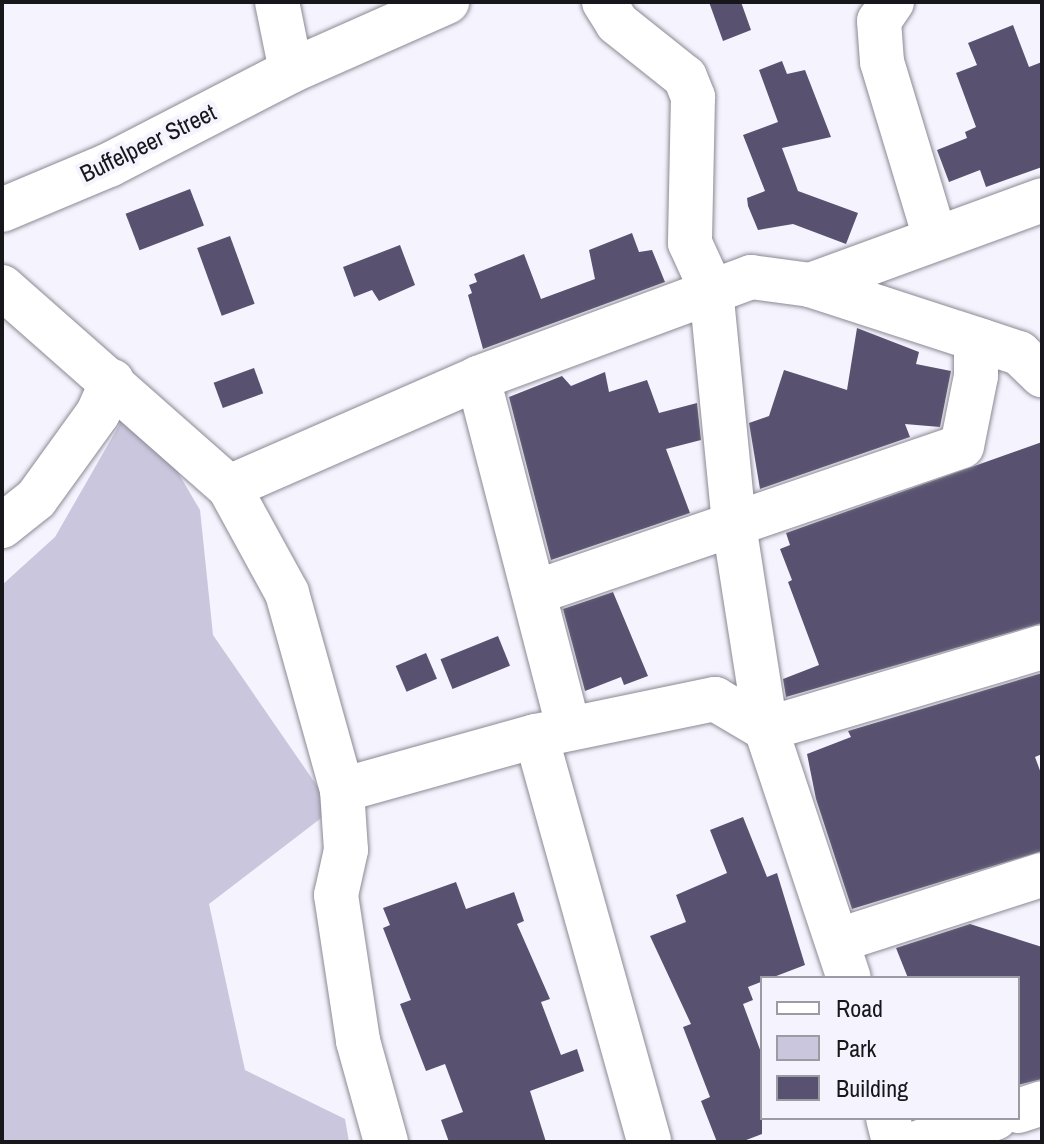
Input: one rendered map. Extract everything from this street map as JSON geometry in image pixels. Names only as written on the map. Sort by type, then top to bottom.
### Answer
[{"type":"street","points":[[277,2],[291,71]]},
{"type":"street","name":"Buffelpeer Street","points":[[2,210],[109,165],[291,71],[447,2]]},
{"type":"street","points":[[604,2],[617,23],[685,77],[693,97],[690,243],[711,289],[734,525],[766,729],[844,959],[1042,875]]},
{"type":"street","points":[[892,2],[879,21],[882,62],[935,238]]},
{"type":"street","points":[[810,285],[1042,200]]},
{"type":"street","points":[[229,487],[478,378],[711,289],[751,277],[810,285],[1019,353],[1042,375]]},
{"type":"street","points":[[2,287],[229,487],[287,593],[342,790],[346,850],[336,895],[358,1041],[386,1142]]},
{"type":"street","points":[[536,592],[962,446],[976,376],[976,339]]},
{"type":"street","points":[[478,378],[536,592],[552,732],[649,1142]]},
{"type":"street","points":[[2,526],[36,499],[98,413],[112,381]]},
{"type":"street","points":[[342,790],[552,732],[715,699],[766,729],[1042,647]]},
{"type":"street","points":[[1020,1110],[1042,1103]]},
{"type":"street","points":[[888,1120],[894,1142]]},
{"type":"street","points":[[920,1142],[989,1120]]},
{"type":"green space","points":[[121,422],[163,447],[200,510],[213,635],[333,809],[209,904],[245,1070],[345,1119],[349,1142],[2,1142],[2,585],[55,537]]},
{"type":"building","points":[[709,2],[741,2],[751,30],[723,41]]},
{"type":"building","points":[[1013,25],[1029,67],[1042,62],[1042,167],[986,187],[980,170],[949,182],[937,150],[967,138],[965,132],[976,127],[956,73],[977,65],[968,43]]},
{"type":"building","points":[[782,61],[787,74],[805,70],[831,137],[782,148],[798,191],[858,213],[846,244],[793,224],[758,230],[748,206],[747,198],[765,191],[743,135],[778,122],[759,70]]},
{"type":"building","points":[[190,189],[204,225],[140,250],[126,214]]},
{"type":"building","points":[[632,233],[639,252],[652,250],[665,282],[483,349],[468,295],[472,293],[469,285],[477,282],[474,274],[524,254],[541,299],[595,279],[589,250]]},
{"type":"building","points":[[230,236],[255,304],[222,316],[197,248]]},
{"type":"building","points":[[400,245],[415,285],[379,301],[372,290],[354,297],[343,267]]},
{"type":"building","points":[[857,328],[919,352],[916,364],[951,371],[940,427],[905,424],[910,437],[760,489],[749,423],[769,416],[784,370],[847,390]]},
{"type":"building","points":[[254,368],[263,393],[223,408],[214,383]]},
{"type":"building","points":[[605,372],[609,392],[647,380],[659,413],[697,403],[701,440],[666,449],[690,513],[551,560],[509,397],[562,376],[571,386]]},
{"type":"building","points":[[1042,442],[1042,623],[786,697],[783,679],[819,665],[788,582],[792,580],[780,549],[790,545],[786,533]]},
{"type":"building","points":[[613,592],[648,676],[624,685],[621,677],[585,691],[563,609]]},
{"type":"building","points":[[498,636],[510,666],[453,689],[441,659]]},
{"type":"building","points":[[426,653],[437,679],[407,692],[396,666]]},
{"type":"building","points":[[1042,673],[1042,754],[1035,757],[1042,776],[1042,851],[852,909],[816,799],[807,754],[851,737],[848,731]]},
{"type":"building","points":[[743,817],[767,877],[777,873],[805,965],[776,976],[760,976],[760,982],[748,987],[753,1000],[743,1004],[760,1050],[762,1134],[741,1142],[717,1142],[701,1101],[710,1097],[683,1027],[691,1024],[650,936],[686,922],[676,895],[727,873],[710,830]]},
{"type":"building","points":[[456,882],[466,909],[514,892],[524,921],[517,924],[550,999],[541,1002],[561,1055],[577,1049],[584,1071],[530,1091],[546,1142],[449,1142],[441,1120],[463,1112],[445,1064],[426,1071],[400,1004],[411,1000],[383,928],[390,925],[383,908]]},
{"type":"building","points":[[970,924],[1042,947],[1042,1079],[1020,1084],[1020,976],[907,976],[896,948]]}]
